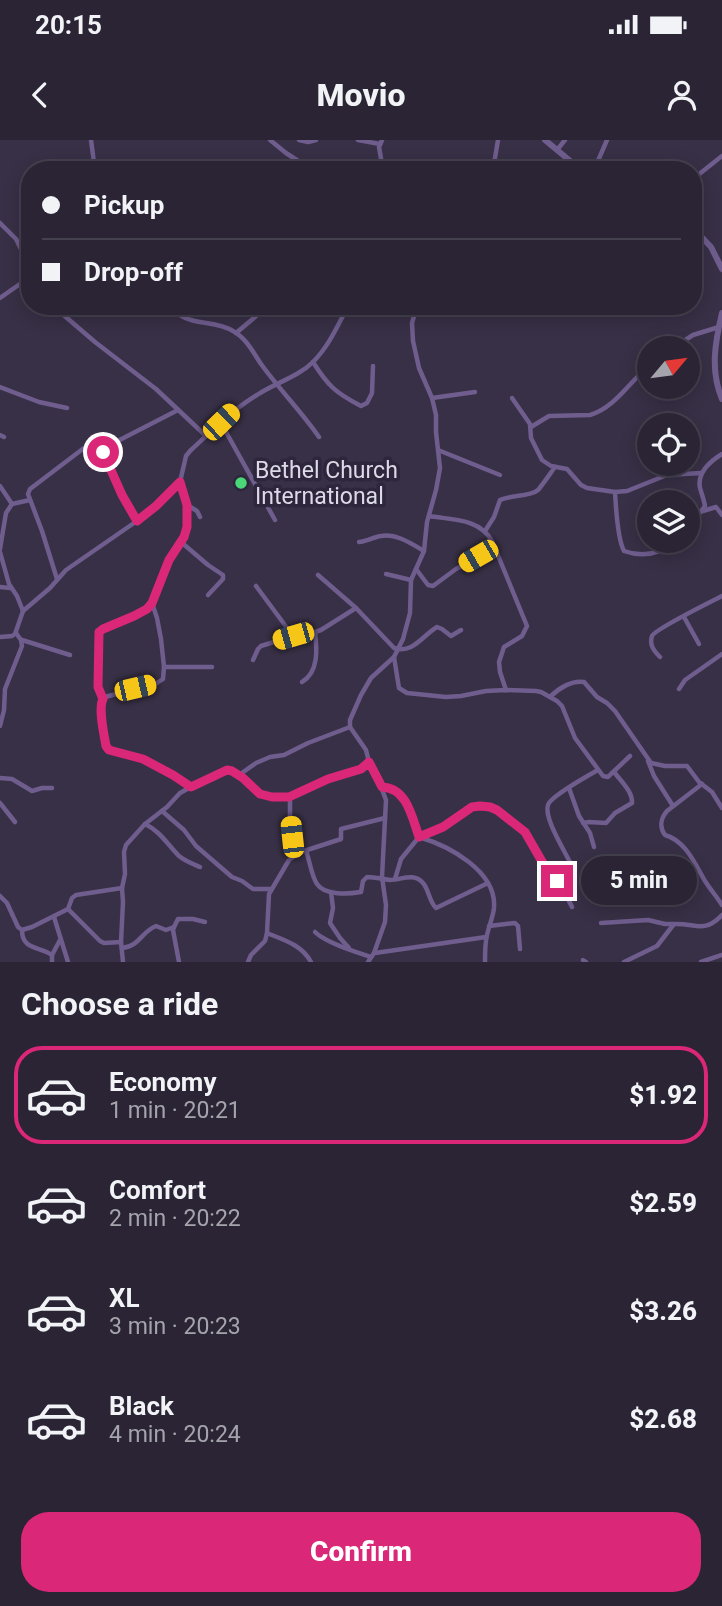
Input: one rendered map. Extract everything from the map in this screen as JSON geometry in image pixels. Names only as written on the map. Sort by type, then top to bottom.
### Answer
[{"type":"street","points":[[90,140],[94,161]]},
{"type":"street","points":[[270,140],[298,161]]},
{"type":"street","points":[[299,140],[316,140]]},
{"type":"street","points":[[358,140],[381,142],[382,161]]},
{"type":"street","points":[[494,161],[498,140]]},
{"type":"street","points":[[545,140],[570,161]]},
{"type":"street","points":[[557,150],[565,140]]},
{"type":"street","points":[[598,161],[607,140]]},
{"type":"street","points":[[702,172],[722,156]]},
{"type":"street","points":[[0,223],[21,247]]},
{"type":"street","points":[[702,238],[711,247],[722,269]]},
{"type":"street","points":[[0,298],[21,283]]},
{"type":"street","points":[[722,313],[714,374],[722,400]]},
{"type":"street","points":[[64,315],[142,378],[206,436]]},
{"type":"street","points":[[181,315],[236,333],[250,346],[261,365],[318,437]]},
{"type":"street","points":[[236,333],[257,315]]},
{"type":"street","points":[[103,699],[98,687],[99,632],[147,609],[152,603],[169,560],[187,527],[187,505],[180,482],[186,457],[234,410],[313,362],[343,315]]},
{"type":"street","points":[[371,958],[385,922],[386,905],[382,877],[386,800],[366,750],[351,727],[350,720],[371,678],[399,649],[410,613],[411,580],[424,551],[440,468],[436,415],[416,357],[412,323],[414,315]]},
{"type":"street","points":[[691,336],[719,327]]},
{"type":"street","points":[[313,362],[327,383],[339,394],[361,406],[367,403],[372,393],[373,366]]},
{"type":"street","points":[[531,427],[549,416],[596,413],[637,377]]},
{"type":"street","points":[[0,387],[39,402],[67,408]]},
{"type":"street","points":[[432,398],[475,392]]},
{"type":"street","points":[[512,398],[531,427],[531,438],[547,464],[567,469],[587,488],[627,491],[667,475],[701,472]]},
{"type":"street","points":[[57,579],[28,494],[30,489],[83,448],[102,448],[178,410]]},
{"type":"street","points":[[221,422],[275,520]]},
{"type":"street","points":[[102,448],[122,495],[137,521]]},
{"type":"street","points":[[438,450],[500,475]]},
{"type":"street","points":[[700,514],[705,504],[699,485],[701,472],[722,454]]},
{"type":"street","points":[[485,531],[500,500],[537,490],[555,467]]},
{"type":"street","points":[[0,637],[16,633],[23,611],[57,579],[84,556],[137,521],[180,482]]},
{"type":"street","points":[[0,486],[12,504]]},
{"type":"street","points":[[615,492],[617,520],[624,551],[647,555],[655,553]]},
{"type":"street","points":[[23,611],[11,588],[0,551],[6,513],[12,504],[30,500]]},
{"type":"street","points":[[187,505],[200,517]]},
{"type":"street","points":[[702,511],[716,507],[722,515]]},
{"type":"street","points":[[429,516],[478,526],[492,541],[527,626],[522,636],[504,647],[499,662],[506,690]]},
{"type":"street","points":[[359,541],[367,541],[377,536],[393,536],[424,551]]},
{"type":"street","points":[[181,542],[223,575],[223,579],[208,595]]},
{"type":"street","points":[[416,569],[428,585],[433,586],[456,569],[495,548]]},
{"type":"street","points":[[386,574],[411,580]]},
{"type":"street","points":[[318,575],[356,608],[394,648],[403,650],[413,646],[437,627],[451,636],[461,630]]},
{"type":"street","points":[[0,586],[11,588]]},
{"type":"street","points":[[256,586],[293,636]]},
{"type":"street","points":[[660,657],[653,651],[651,641],[654,633],[722,596]]},
{"type":"street","points":[[152,603],[160,632],[164,676],[161,681],[103,699],[100,709],[106,746],[109,750],[143,759],[191,787]]},
{"type":"street","points":[[253,660],[261,646],[321,630],[356,608]]},
{"type":"street","points":[[684,617],[699,645]]},
{"type":"street","points":[[302,682],[313,673],[315,632]]},
{"type":"street","points":[[0,724],[5,689],[22,649],[21,640],[16,633]]},
{"type":"street","points":[[21,640],[70,655]]},
{"type":"street","points":[[678,690],[685,680],[722,654]]},
{"type":"street","points":[[394,657],[398,686],[403,692],[446,697],[486,691],[536,691],[550,696],[562,706],[575,737],[606,777],[630,756]]},
{"type":"street","points":[[164,667],[212,667]]},
{"type":"street","points":[[550,696],[573,682],[584,682],[622,720],[673,806]]},
{"type":"street","points":[[239,775],[270,757],[284,755],[351,727]]},
{"type":"street","points":[[648,760],[655,765],[687,766],[694,777],[712,792],[722,808]]},
{"type":"street","points":[[122,962],[122,888],[126,845],[180,793],[227,770],[239,775],[260,794],[289,797],[328,779],[361,769],[369,762]]},
{"type":"street","points":[[574,872],[556,836],[547,810],[548,804],[598,770]]},
{"type":"street","points":[[583,823],[606,822],[632,803],[632,797],[614,772]]},
{"type":"street","points":[[0,778],[12,779],[32,792],[52,788]]},
{"type":"street","points":[[702,784],[664,815],[662,832],[674,838],[689,853],[722,905]]},
{"type":"street","points":[[382,787],[395,789],[403,797],[419,837]]},
{"type":"street","points":[[569,788],[594,847]]},
{"type":"street","points":[[289,797],[295,855]]},
{"type":"street","points":[[0,803],[15,822]]},
{"type":"street","points":[[395,879],[401,859],[419,837],[443,827],[472,807],[486,806],[497,810],[525,832],[572,907]]},
{"type":"street","points":[[162,811],[184,830],[196,846],[232,877],[253,889],[271,889]]},
{"type":"street","points":[[248,962],[265,941],[271,889],[295,855],[341,839],[341,829],[385,818]]},
{"type":"street","points":[[145,824],[184,859],[200,867]]},
{"type":"street","points":[[419,837],[455,852],[481,872],[488,883],[494,908],[486,937],[485,962]]},
{"type":"street","points":[[306,851],[317,884],[321,889],[331,892],[360,893],[365,878],[415,877],[420,879],[436,908],[488,883]]},
{"type":"street","points":[[22,930],[68,909],[72,898],[79,893],[122,888]]},
{"type":"street","points":[[331,892],[333,908],[330,922],[349,948]]},
{"type":"street","points":[[0,896],[7,903],[22,930],[22,937],[29,945],[52,955]]},
{"type":"street","points":[[68,909],[100,941],[121,942]]},
{"type":"street","points":[[601,923],[648,920],[705,927],[722,915]]},
{"type":"street","points":[[54,917],[68,962]]},
{"type":"street","points":[[179,962],[173,930],[178,919],[205,922]]},
{"type":"street","points":[[489,926],[515,923],[518,926],[520,949]]},
{"type":"street","points":[[624,962],[657,946],[674,924]]},
{"type":"street","points":[[122,948],[135,944],[156,926],[166,930],[174,927]]},
{"type":"street","points":[[315,932],[322,938],[371,958],[486,937]]},
{"type":"street","points":[[267,933],[298,946],[311,962]]},
{"type":"street","points":[[52,962],[52,955],[60,939]]},
{"type":"street","points":[[701,962],[722,954]]},
{"type":"place","name":"Bethel Church International","points":[[241,483]]},
{"type":"route","points":[[103,452],[137,521],[180,482],[188,514],[184,537],[169,560],[150,606],[99,632],[98,687],[103,699],[100,709],[109,750],[143,759],[191,787],[209,777],[227,770],[232,771],[256,792],[272,797],[293,796],[328,779],[361,769],[369,762],[382,787],[395,789],[403,797],[419,837],[443,827],[472,807],[490,807],[525,832],[544,865],[557,881]]}]
